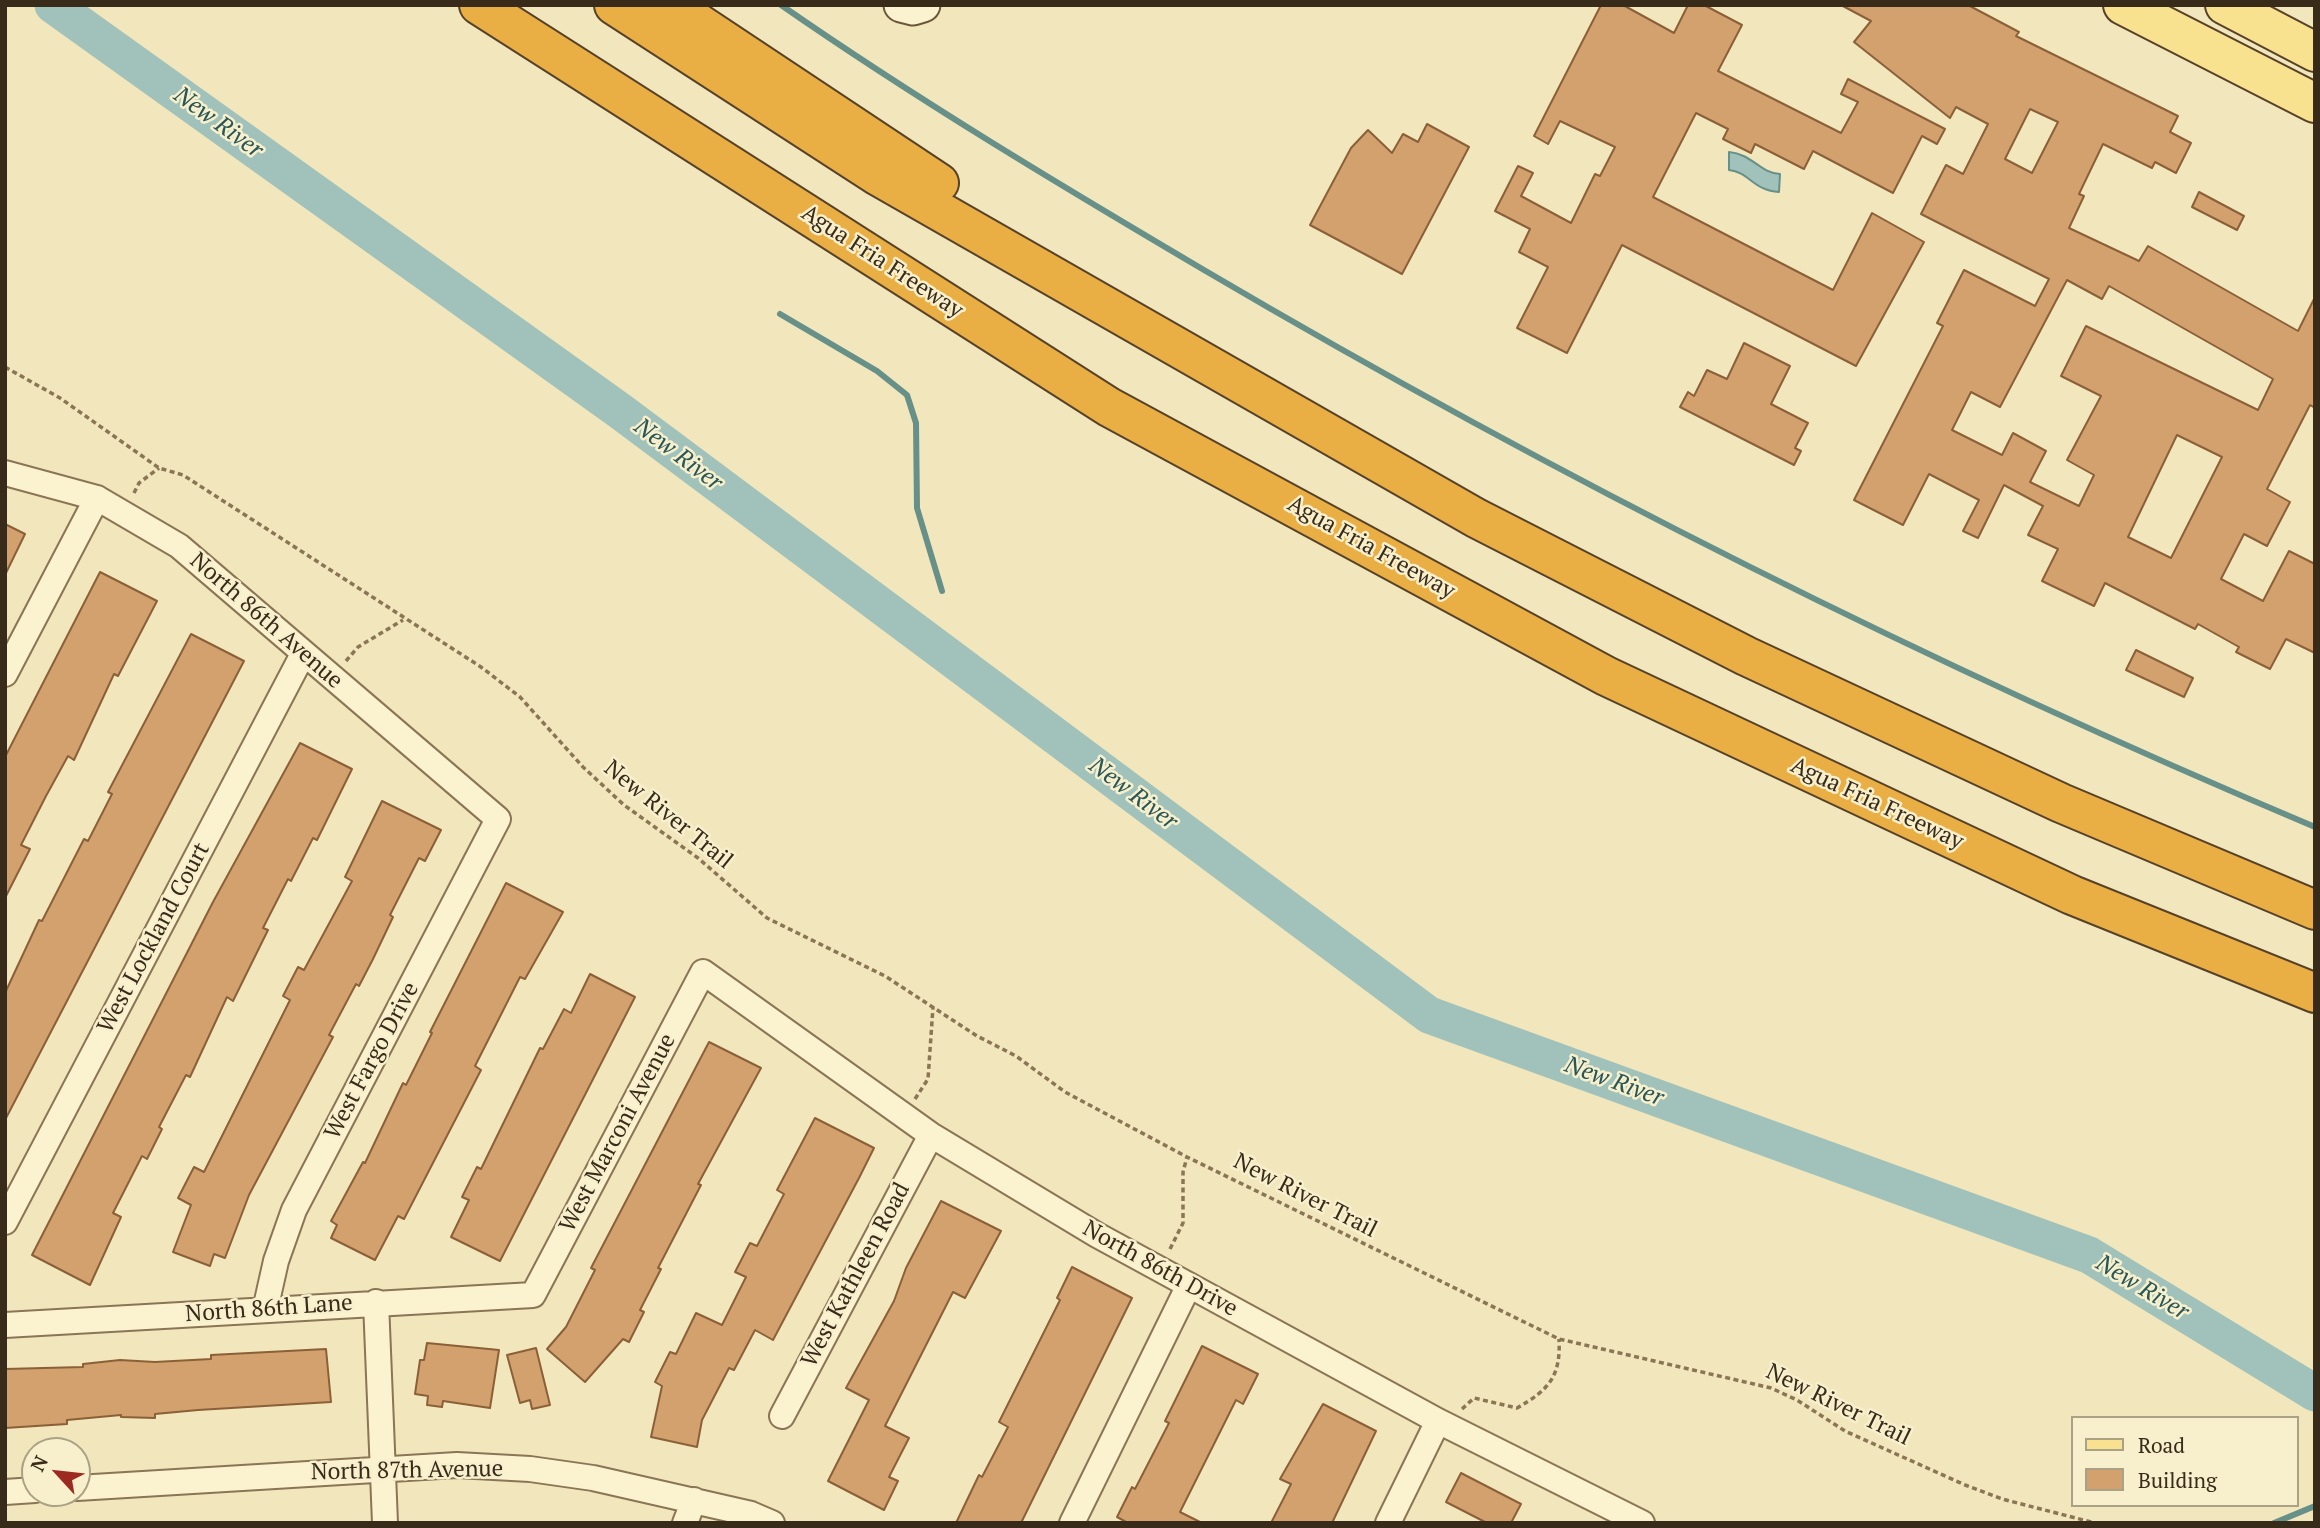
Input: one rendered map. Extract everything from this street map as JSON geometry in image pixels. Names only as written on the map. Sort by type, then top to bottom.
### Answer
[{"type":"highway","name":"Agua Fria Freeway","points":[[479,5],[1110,407],[1606,676],[2072,895],[2315,993]]},
{"type":"highway","points":[[614,5],[878,176],[1476,518],[1746,656],[2061,803],[2315,910]]},
{"type":"highway","points":[[671,5],[1280,407]]},
{"type":"main road","points":[[2123,5],[2315,103]]},
{"type":"main road","points":[[2225,5],[2315,52]]},
{"type":"street","points":[[901,5],[913,8],[923,5]]},
{"type":"street","name":"North 86th Avenue","points":[[5,473],[97,498],[179,545],[498,819]]},
{"type":"street","points":[[5,674],[97,498]]},
{"type":"street","name":"West Lockland Court","points":[[5,1222],[303,654]]},
{"type":"street","name":"West Fargo Drive","points":[[265,1310],[276,1261],[294,1210],[498,819]]},
{"type":"street","name":"North 86th Drive","points":[[703,972],[931,1135],[1189,1286],[1446,1425],[1642,1523]]},
{"type":"street","name":"West Marconi Avenue","points":[[533,1294],[703,972]]},
{"type":"street","name":"West Kathleen Road","points":[[782,1416],[931,1135]]},
{"type":"street","points":[[1072,1523],[1189,1286]]},
{"type":"street","name":"North 86th Lane","points":[[5,1325],[533,1294]]},
{"type":"street","points":[[376,1302],[385,1523]]},
{"type":"street","points":[[1388,1523],[1446,1425]]},
{"type":"street","name":"North 87th Avenue","points":[[91,1487],[457,1465],[530,1469],[593,1478],[689,1511],[772,1523]]},
{"type":"path","name":"New River Trail","points":[[5,367],[60,398],[159,468],[183,475],[331,570],[403,620],[463,656],[520,697],[583,767],[624,805],[698,858],[767,918],[885,976],[977,1036],[1016,1056],[1065,1092],[1187,1157],[1559,1339],[1771,1388],[1797,1400],[1845,1431],[1965,1485],[2001,1499],[2095,1523]]},
{"type":"path","points":[[123,513],[139,483],[159,468]]},
{"type":"path","points":[[332,678],[358,646],[403,620]]},
{"type":"path","points":[[903,1115],[928,1079],[933,1007]]},
{"type":"path","points":[[1160,1269],[1183,1223],[1183,1172],[1187,1157]]},
{"type":"path","points":[[1446,1425],[1474,1398],[1517,1408],[1542,1394],[1555,1374],[1560,1355],[1559,1339]]},
{"type":"water","points":[[1729,152],[1744,156],[1773,173],[1780,174],[1779,192],[1763,188],[1742,174],[1729,170]]},
{"type":"building","points":[[1601,5],[1623,5],[1674,33],[1688,5],[1704,5],[1742,25],[1718,71],[1841,133],[1858,102],[1841,94],[1848,79],[1945,129],[1937,144],[1922,136],[1893,193],[1813,151],[1804,169],[1755,144],[1751,153],[1723,139],[1728,129],[1696,113],[1653,197],[1833,290],[1872,213],[1924,242],[1856,366],[1622,245],[1567,353],[1517,328],[1548,267],[1519,252],[1530,229],[1495,211],[1518,166],[1533,173],[1521,196],[1571,223],[1595,174],[1600,176],[1615,147],[1560,121],[1548,144],[1534,136]]},
{"type":"building","points":[[1841,5],[1968,5],[2019,32],[2016,36],[2178,116],[2170,132],[2191,143],[2176,173],[2155,162],[2152,168],[2103,144],[2079,194],[2084,196],[2069,228],[2139,261],[2148,246],[2298,331],[2315,297],[2315,408],[2310,405],[2267,489],[2290,502],[2267,546],[2244,534],[2221,579],[2263,601],[2289,551],[2315,564],[2315,653],[2286,639],[2270,669],[2236,652],[2239,647],[2198,624],[2195,629],[2105,583],[2094,606],[2042,581],[2058,549],[2028,535],[2043,506],[2004,485],[1978,538],[1963,531],[1979,500],[1929,474],[1903,525],[1854,500],[1943,326],[1937,323],[1964,270],[2035,306],[2049,279],[1921,214],[1946,165],[1963,174],[1988,124],[1956,107],[1950,118],[1854,42],[1871,21]],"holes":[[[2030,109],[2058,122],[2032,173],[2005,159]],[[2067,280],[2102,299],[2109,286],[2273,379],[2258,410],[2086,326],[2061,376],[2101,396],[2067,460],[2094,475],[2079,506],[2030,482],[2046,451],[2013,433],[2002,455],[1952,430],[1971,392],[2000,407]],[[2177,435],[2222,457],[2171,558],[2128,537]]]},
{"type":"building","points":[[1427,124],[1469,147],[1402,274],[1310,225],[1351,148],[1368,130],[1392,153],[1403,134],[1418,142]]},
{"type":"building","points":[[2199,192],[2244,216],[2237,230],[2192,207]]},
{"type":"building","points":[[1744,343],[1790,366],[1771,404],[1808,423],[1795,448],[1801,451],[1794,465],[1680,407],[1688,392],[1694,396],[1707,370],[1727,379]]},
{"type":"building","points":[[5,524],[25,534],[5,575]]},
{"type":"building","points":[[100,572],[157,601],[118,676],[114,674],[74,760],[68,756],[46,796],[21,845],[30,849],[5,898],[5,757]]},
{"type":"building","points":[[191,634],[244,661],[5,1120],[5,993],[39,920],[42,921],[84,839],[88,841],[112,794],[108,792]]},
{"type":"building","points":[[2136,650],[2193,678],[2184,697],[2126,670]]},
{"type":"building","points":[[300,743],[352,769],[317,840],[313,838],[291,881],[288,879],[263,928],[268,930],[233,1001],[227,997],[190,1077],[186,1075],[159,1127],[162,1129],[147,1159],[142,1156],[113,1213],[121,1217],[90,1285],[32,1255],[213,902]]},
{"type":"building","points":[[382,801],[441,830],[425,861],[419,858],[390,915],[393,917],[373,959],[359,986],[356,984],[329,1035],[333,1037],[249,1195],[225,1258],[214,1254],[210,1266],[173,1252],[191,1205],[178,1198],[194,1167],[204,1172],[290,1000],[283,996],[298,967],[304,970],[352,881],[345,877]]},
{"type":"building","points":[[506,883],[563,912],[525,979],[520,977],[475,1066],[481,1070],[404,1219],[398,1216],[375,1260],[331,1238],[337,1225],[331,1221],[363,1162],[365,1163],[403,1083],[406,1085]]},
{"type":"building","points":[[590,974],[635,997],[500,1261],[451,1237],[469,1200],[462,1197],[477,1167],[481,1169],[540,1048],[543,1049],[564,1009],[571,1013]]},
{"type":"building","points":[[709,1042],[761,1068],[698,1184],[701,1185],[658,1268],[661,1269],[640,1310],[644,1312],[629,1342],[623,1339],[585,1382],[547,1349],[566,1327],[595,1270],[591,1268]]},
{"type":"building","points":[[815,1118],[874,1148],[859,1178],[773,1340],[755,1330],[734,1370],[729,1368],[702,1420],[697,1447],[651,1437],[662,1386],[655,1382],[670,1352],[676,1354],[696,1313],[722,1325],[746,1277],[735,1272],[750,1243],[757,1246],[784,1194],[777,1190]]},
{"type":"building","points":[[941,1201],[1001,1231],[965,1298],[953,1292],[885,1426],[909,1438],[889,1477],[898,1481],[884,1510],[828,1481],[869,1400],[846,1388],[894,1301],[906,1268]]},
{"type":"building","points":[[1072,1267],[1132,1298],[1021,1523],[956,1523],[979,1475],[982,1477],[1008,1427],[999,1422],[1060,1300],[1057,1298]]},
{"type":"building","points":[[427,1343],[499,1350],[490,1408],[443,1401],[442,1407],[427,1405],[428,1396],[415,1394],[420,1360],[424,1360]]},
{"type":"building","points":[[1202,1346],[1258,1374],[1243,1404],[1236,1400],[1180,1512],[1202,1523],[1128,1523],[1117,1517],[1132,1487],[1135,1489],[1169,1423],[1165,1421]]},
{"type":"building","points":[[536,1348],[550,1405],[532,1409],[530,1400],[520,1403],[507,1355]]},
{"type":"building","points":[[326,1349],[331,1402],[198,1410],[155,1414],[155,1418],[121,1415],[67,1420],[67,1424],[5,1428],[5,1369],[83,1367],[83,1364],[120,1360],[155,1362],[211,1359],[211,1355]]},
{"type":"building","points":[[1323,1404],[1376,1431],[1332,1523],[1271,1523],[1291,1484],[1280,1479]]},
{"type":"building","points":[[1461,1473],[1521,1504],[1511,1523],[1487,1523],[1446,1502]]},
{"type":"waterway","name":"New River","points":[[53,5],[620,411],[1429,1015],[2089,1255],[2315,1393]]},
{"type":"waterway","points":[[781,5],[937,108],[1096,206],[1339,348],[1474,423],[1750,567],[1890,635],[2030,702],[2315,827]]},
{"type":"waterway","points":[[780,314],[877,371],[907,395],[916,423],[917,508],[942,591]]},
{"type":"waterway","points":[[2274,1523],[2315,1506]]}]
